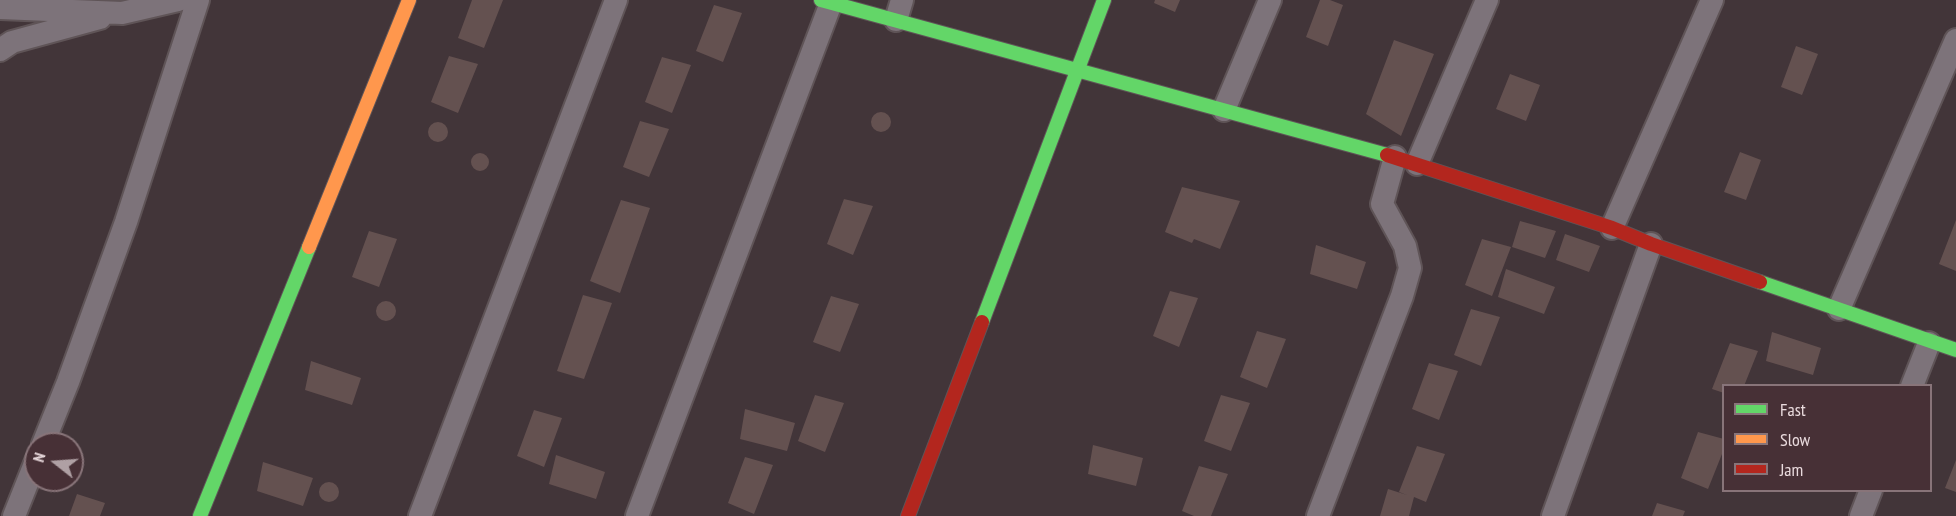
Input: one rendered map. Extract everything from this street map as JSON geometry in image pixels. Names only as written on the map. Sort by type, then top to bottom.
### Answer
[{"type":"street","points":[[0,50],[12,42],[178,0]]},
{"type":"street","points":[[48,432],[126,222],[198,0]]},
{"type":"street","points":[[200,516],[410,0]]},
{"type":"street","points":[[420,516],[616,0]]},
{"type":"street","points":[[908,516],[1075,71],[1104,0]]},
{"type":"street","points":[[1224,110],[1270,0]]},
{"type":"street","points":[[1417,164],[1487,0]]},
{"type":"street","points":[[1612,228],[1712,0]]},
{"type":"street","points":[[637,516],[826,2],[899,10],[1075,71],[1395,157],[1612,228],[1651,244],[1956,351]]},
{"type":"street","points":[[0,8],[122,13]]},
{"type":"street","points":[[1839,309],[1956,40]]},
{"type":"street","points":[[1318,516],[1410,268],[1405,246],[1382,204],[1395,157]]},
{"type":"street","points":[[1553,516],[1651,244]]},
{"type":"street","points":[[1913,384],[1929,343]]},
{"type":"street","points":[[14,516],[24,491]]},
{"type":"street","points":[[1861,516],[1870,492]]},
{"type":"building","points":[[472,0],[503,0],[484,48],[458,38]]},
{"type":"building","points":[[1155,0],[1180,0],[1175,12],[1154,3]]},
{"type":"building","points":[[1320,0],[1330,0],[1343,5],[1328,46],[1306,37]]},
{"type":"building","points":[[714,5],[742,13],[723,62],[696,51]]},
{"type":"building","points":[[1394,40],[1434,54],[1401,136],[1366,114]]},
{"type":"building","points":[[1796,46],[1818,54],[1802,95],[1781,87]]},
{"type":"building","points":[[449,56],[478,64],[458,113],[431,102]]},
{"type":"building","points":[[662,57],[691,65],[672,113],[645,102]]},
{"type":"building","points":[[1510,74],[1540,85],[1526,121],[1496,109]]},
{"type":"building","points":[[881,112],[888,115],[891,122],[888,129],[881,132],[874,129],[871,122],[874,115]]},
{"type":"building","points":[[640,121],[669,129],[649,177],[623,167]]},
{"type":"building","points":[[438,122],[445,125],[448,132],[445,139],[438,142],[431,139],[428,132],[431,125]]},
{"type":"building","points":[[1740,152],[1761,160],[1746,200],[1724,192]]},
{"type":"building","points":[[476,153],[484,153],[489,158],[487,169],[476,171],[471,166],[471,158]]},
{"type":"building","points":[[1182,187],[1240,201],[1220,249],[1194,239],[1192,243],[1165,232]]},
{"type":"building","points":[[844,199],[873,206],[853,255],[827,244]]},
{"type":"building","points":[[621,200],[650,208],[620,293],[590,281]]},
{"type":"building","points":[[1956,220],[1956,271],[1939,264]]},
{"type":"building","points":[[1520,221],[1556,231],[1545,258],[1512,247]]},
{"type":"building","points":[[369,231],[397,239],[379,287],[352,277]]},
{"type":"building","points":[[1565,234],[1600,246],[1589,272],[1556,260]]},
{"type":"building","points":[[1482,239],[1511,247],[1492,296],[1465,285]]},
{"type":"building","points":[[1316,245],[1366,262],[1357,289],[1310,274]]},
{"type":"building","points":[[1506,269],[1555,287],[1544,314],[1498,297]]},
{"type":"building","points":[[1170,291],[1198,298],[1179,347],[1153,336]]},
{"type":"building","points":[[583,295],[612,303],[584,379],[557,371]]},
{"type":"building","points":[[831,296],[859,304],[840,352],[813,342]]},
{"type":"building","points":[[386,301],[393,304],[396,311],[393,318],[386,321],[379,318],[376,311],[379,304]]},
{"type":"building","points":[[1471,309],[1500,317],[1481,366],[1454,355]]},
{"type":"building","points":[[1257,331],[1286,339],[1267,388],[1240,377]]},
{"type":"building","points":[[1772,332],[1821,348],[1813,375],[1766,361]]},
{"type":"building","points":[[1730,343],[1758,351],[1745,384],[1722,384],[1722,392],[1712,389]]},
{"type":"building","points":[[311,361],[361,378],[352,405],[305,390]]},
{"type":"building","points":[[1429,363],[1458,371],[1439,420],[1412,409]]},
{"type":"building","points":[[815,395],[844,403],[825,452],[798,441]]},
{"type":"building","points":[[1221,395],[1250,403],[1231,451],[1204,441]]},
{"type":"building","points":[[745,409],[795,423],[787,451],[740,439]]},
{"type":"building","points":[[534,410],[562,418],[544,467],[517,456]]},
{"type":"building","points":[[1698,432],[1722,438],[1722,454],[1708,489],[1681,478]]},
{"type":"building","points":[[1093,445],[1143,458],[1136,486],[1088,474]]},
{"type":"building","points":[[1417,446],[1445,454],[1426,502],[1414,497],[1409,516],[1380,516],[1388,489],[1407,495],[1399,492]]},
{"type":"building","points":[[556,455],[605,472],[596,499],[549,484]]},
{"type":"building","points":[[745,457],[773,465],[754,514],[728,503]]},
{"type":"building","points":[[1956,460],[1956,492],[1945,488]]},
{"type":"building","points":[[263,462],[313,478],[303,506],[257,491]]},
{"type":"building","points":[[1199,466],[1228,474],[1211,516],[1194,516],[1182,511]]},
{"type":"building","points":[[329,482],[336,485],[339,492],[336,499],[329,502],[322,499],[319,492],[322,485]]},
{"type":"building","points":[[77,494],[105,503],[100,516],[69,516]]},
{"type":"building","points":[[1657,503],[1685,511],[1683,516],[1652,516]]},
{"type":"traffic: fast","points":[[821,0],[1387,155]]},
{"type":"traffic: fast","points":[[982,322],[1104,0]]},
{"type":"traffic: fast","points":[[200,516],[309,247]]},
{"type":"traffic: fast","points":[[1760,282],[1956,350]]},
{"type":"traffic: slow","points":[[309,247],[409,0]]},
{"type":"traffic: jam","points":[[1387,155],[1612,228],[1760,282]]},
{"type":"traffic: jam","points":[[908,516],[982,322]]}]
